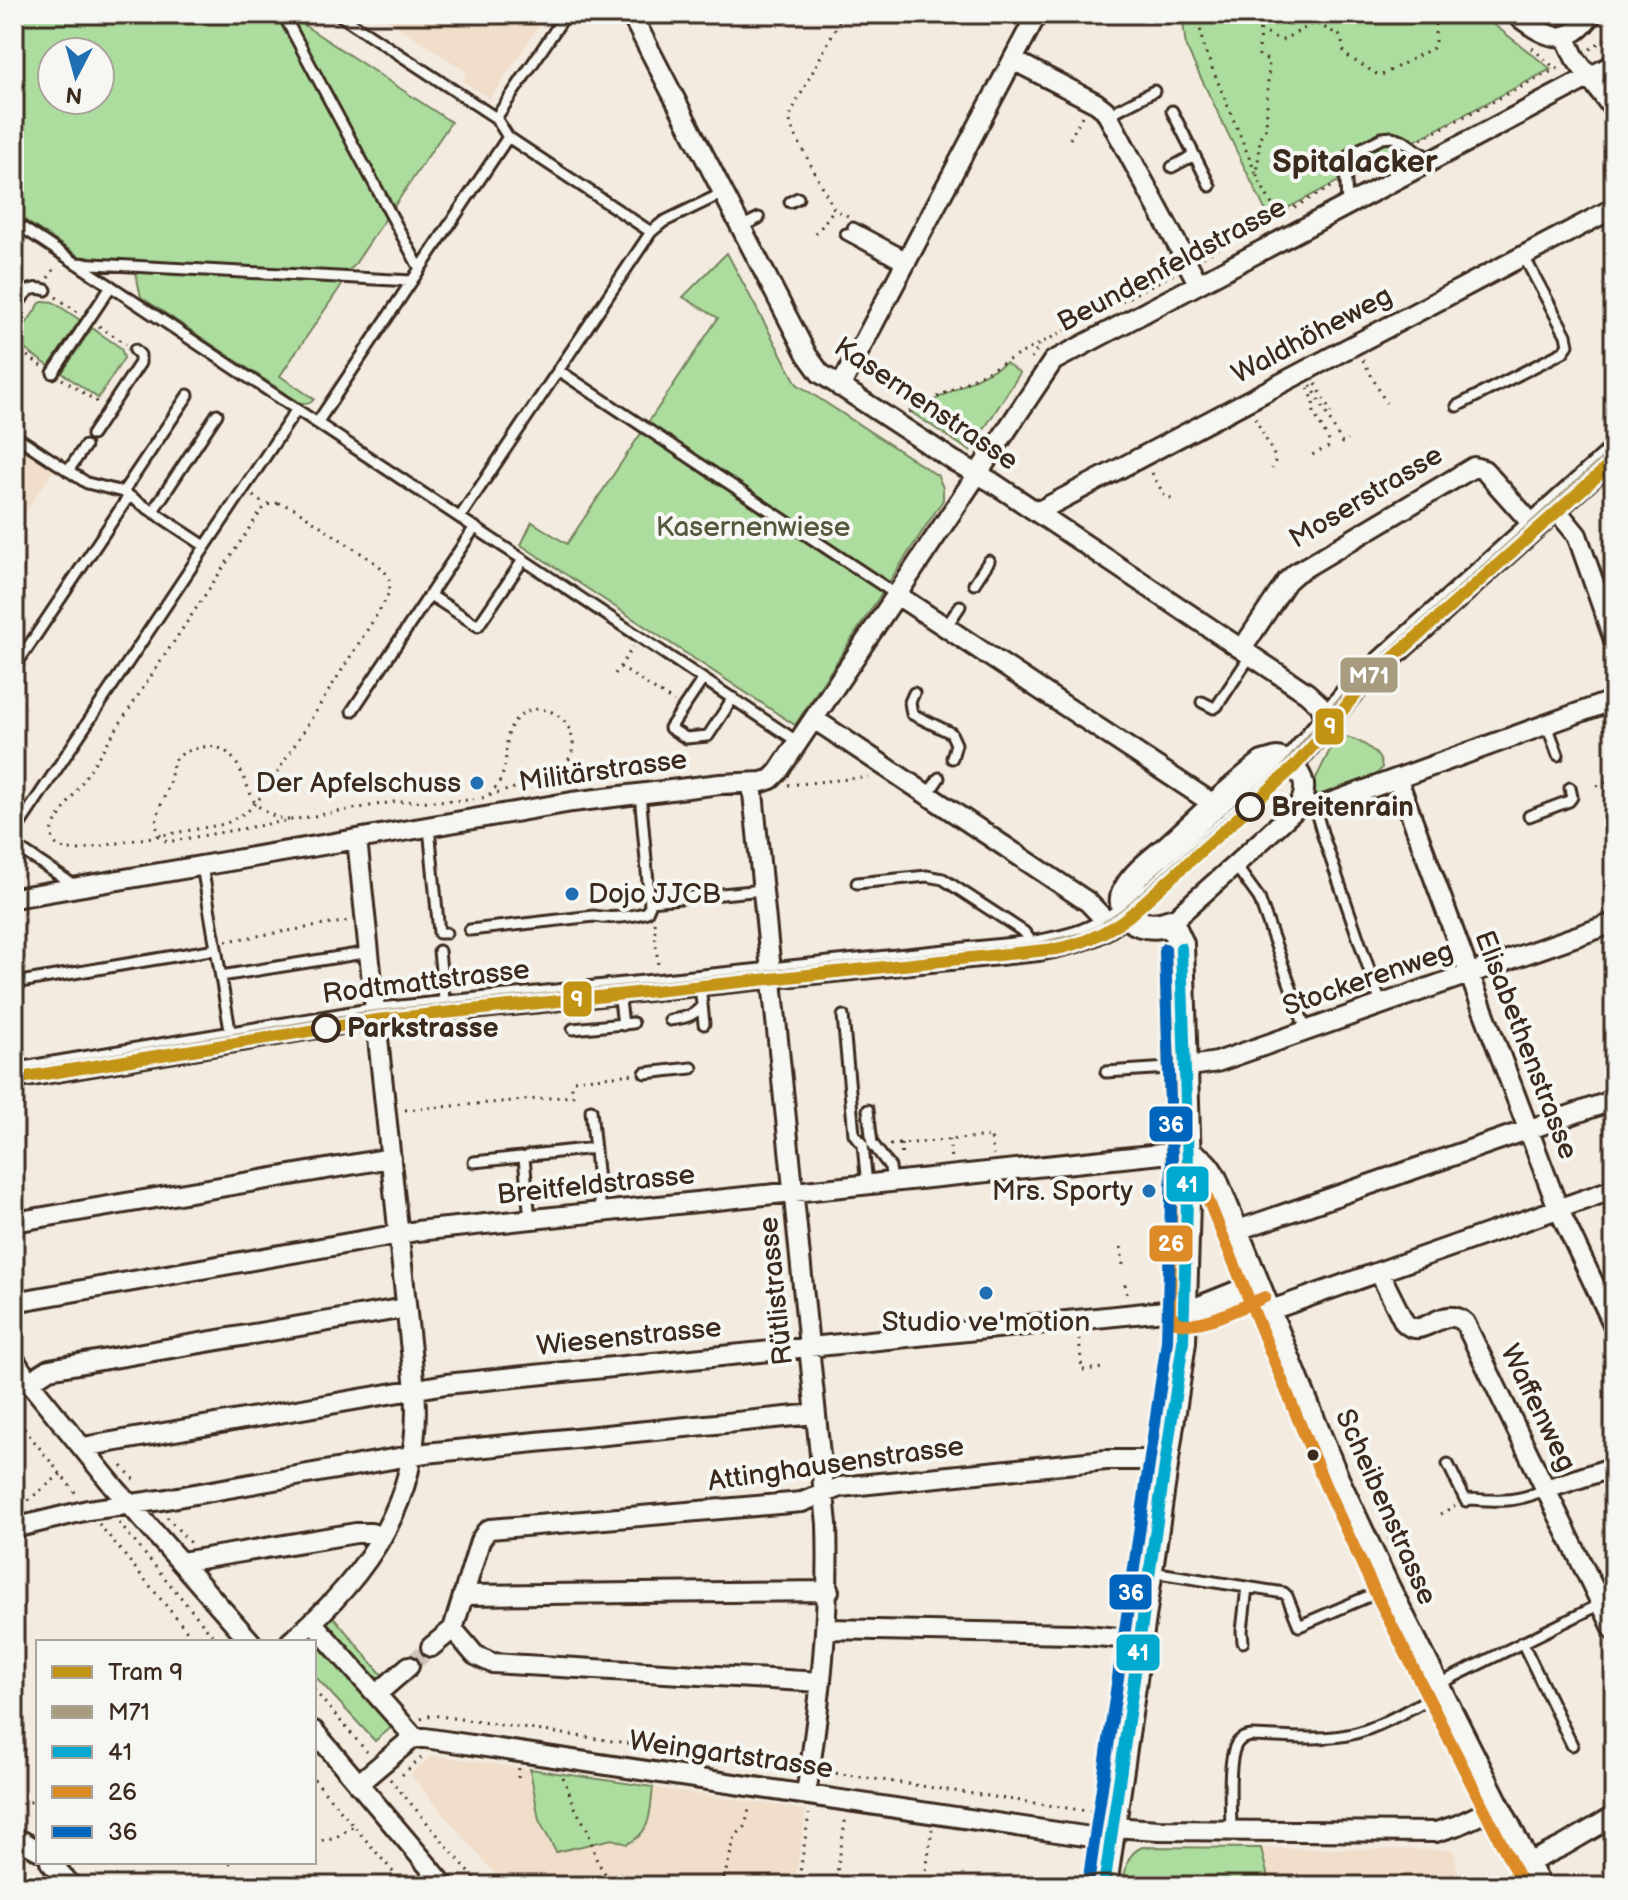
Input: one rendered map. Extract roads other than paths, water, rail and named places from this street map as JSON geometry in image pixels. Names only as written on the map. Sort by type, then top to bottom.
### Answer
[{"type":"street","name":"Kasernenstrasse","points":[[631,14],[810,361],[820,373],[1247,652],[1313,698],[1327,719]]},
{"type":"street","points":[[840,387],[1037,14]]},
{"type":"street","points":[[1515,14],[1540,33],[1550,36],[1565,36],[1581,29],[1592,14]]},
{"type":"street","points":[[1565,36],[1575,58],[1614,110]]},
{"type":"street","points":[[1013,60],[1103,108],[1149,179],[1198,283]]},
{"type":"street","name":"Beundenfeldstrasse","points":[[814,719],[1053,361],[1614,64]]},
{"type":"street","name":"Waldhöheweg","points":[[1037,512],[1614,208]]},
{"type":"street","points":[[1291,764],[1350,692],[1614,454]]},
{"type":"street","name":"Moserstrasse","points":[[1247,652],[1287,581],[1296,573],[1474,467],[1484,470],[1533,525]]},
{"type":"street","points":[[1554,507],[1577,535],[1614,640]]},
{"type":"street","points":[[897,595],[1215,805]]},
{"type":"street","points":[[814,719],[1088,902],[1118,919],[1158,926],[1171,922],[1286,819],[1308,805],[1398,780],[1614,700]]},
{"type":"street","name":"Militärstrasse","points":[[14,898],[572,802],[720,784],[752,786],[771,779],[778,772],[814,719]]},
{"type":"street","points":[[1118,919],[1123,908],[1122,900],[1133,881],[1265,762],[1277,760],[1291,764],[1301,774],[1308,805]]},
{"type":"street","name":"Elisabethenstrasse","points":[[1398,780],[1558,1208],[1614,1326]]},
{"type":"street","name":"Rütlistrasse","points":[[752,786],[827,1524],[827,1629],[808,1800]]},
{"type":"street","points":[[292,1640],[344,1590],[382,1537],[403,1491],[416,1419],[357,839]]},
{"type":"street","name":"Rodtmattstrasse","points":[[14,1076],[377,1016],[619,990],[701,994],[770,975],[1030,949],[1077,940],[1118,919]]},
{"type":"street","points":[[1104,1886],[1107,1826],[1140,1640],[1183,1342],[1188,1153],[1181,944],[1171,922]]},
{"type":"street","name":"Stockerenweg","points":[[1185,1067],[1217,1062],[1614,923]]},
{"type":"street","points":[[1238,1230],[1614,1100]]},
{"type":"street","name":"Breitfeldstrasse","points":[[14,1302],[417,1231],[892,1183],[1077,1159],[1188,1153]]},
{"type":"street","name":"Scheibenstrasse","points":[[1188,1153],[1200,1156],[1210,1165],[1371,1549],[1541,1886]]},
{"type":"street","points":[[14,1222],[391,1158]]},
{"type":"street","points":[[1271,1310],[1614,1189]]},
{"type":"street","name":"Waffenweg","points":[[1379,1272],[1408,1327],[1419,1328],[1449,1316],[1464,1321],[1614,1630]]},
{"type":"street","name":"Wiesenstrasse","points":[[83,1447],[446,1384],[1185,1309],[1259,1282]]},
{"type":"street","points":[[29,1382],[49,1369],[405,1308]]},
{"type":"street","points":[[14,1359],[29,1382],[129,1504],[249,1640]]},
{"type":"street","points":[[14,1528],[88,1510],[426,1453],[815,1414]]},
{"type":"street","name":"Attinghausenstrasse","points":[[463,1595],[482,1535],[490,1529],[802,1502],[840,1487],[1106,1460],[1166,1463]]},
{"type":"street","points":[[1546,1489],[1614,1467]]},
{"type":"street","points":[[182,1562],[356,1533],[382,1537]]},
{"type":"street","points":[[431,1647],[453,1629],[463,1595],[829,1591]]},
{"type":"street","points":[[312,1622],[410,1732],[358,1784]]},
{"type":"street","points":[[453,1629],[475,1655],[492,1663],[821,1682]]},
{"type":"street","points":[[827,1629],[1075,1634],[1140,1640]]},
{"type":"street","points":[[377,1694],[409,1666]]},
{"type":"street","name":"Weingartstrasse","points":[[410,1732],[425,1738],[808,1800],[1153,1830],[1436,1832],[1499,1806]]},
{"type":"street","points":[[316,1733],[445,1886]]},
{"type":"street","points":[[1528,1863],[1614,1816]]},
{"type":"street","points":[[14,1840],[36,1849]]},
{"type":"street","points":[[52,1864],[72,1886]]},
{"type":"lane","points":[[283,14],[420,269]]},
{"type":"lane","points":[[338,14],[496,118],[508,137],[651,232]]},
{"type":"lane","points":[[496,118],[561,16]]},
{"type":"lane","points":[[1108,115],[1154,91]]},
{"type":"lane","points":[[1172,111],[1210,186]]},
{"type":"lane","points":[[317,423],[508,137]]},
{"type":"lane","points":[[1347,204],[1345,162],[1350,154],[1387,137],[1397,138],[1431,160]]},
{"type":"lane","points":[[1172,167],[1194,155]]},
{"type":"lane","points":[[460,517],[651,232],[663,222],[723,193]]},
{"type":"lane","points":[[741,227],[759,218]]},
{"type":"lane","points":[[14,222],[798,742]]},
{"type":"lane","points":[[853,228],[907,262]]},
{"type":"lane","points":[[1457,406],[1563,352],[1568,345],[1566,335],[1523,255]]},
{"type":"lane","points":[[75,263],[412,281]]},
{"type":"lane","points":[[53,373],[111,286]]},
{"type":"lane","points":[[14,311],[29,289],[44,289]]},
{"type":"lane","points":[[92,435],[140,363],[140,355],[135,350]]},
{"type":"lane","points":[[558,370],[897,595]]},
{"type":"lane","points":[[14,668],[188,395]]},
{"type":"lane","points":[[14,833],[297,409]]},
{"type":"lane","points":[[153,511],[217,414]]},
{"type":"lane","points":[[14,435],[87,483],[126,494],[205,546]]},
{"type":"lane","points":[[68,471],[85,446]]},
{"type":"lane","points":[[352,711],[475,527]]},
{"type":"lane","points":[[430,595],[478,626],[523,560]]},
{"type":"lane","points":[[974,584],[989,561]]},
{"type":"lane","points":[[946,627],[960,606]]},
{"type":"lane","points":[[1202,702],[1212,708],[1217,706],[1247,652]]},
{"type":"lane","points":[[703,679],[670,728],[686,738],[708,736],[733,698]]},
{"type":"lane","points":[[914,693],[910,702],[912,714],[951,733],[956,744],[952,758]]},
{"type":"lane","points":[[1547,725],[1558,755]]},
{"type":"lane","points":[[1118,919],[1291,764]]},
{"type":"lane","points":[[928,794],[939,778]]},
{"type":"lane","points":[[1529,816],[1569,801],[1572,797],[1570,788]]},
{"type":"lane","points":[[470,930],[647,912],[650,904],[640,793]]},
{"type":"lane","points":[[1308,805],[1320,826],[1381,1004]]},
{"type":"lane","points":[[429,827],[439,933],[446,933]]},
{"type":"lane","points":[[14,845],[77,887]]},
{"type":"lane","points":[[1235,865],[1259,898],[1306,1030]]},
{"type":"lane","points":[[202,866],[232,1040]]},
{"type":"lane","points":[[857,883],[927,876],[943,879],[1024,932],[1030,949]]},
{"type":"lane","points":[[650,904],[763,890]]},
{"type":"lane","points":[[14,983],[215,946]]},
{"type":"lane","points":[[439,951],[445,1009]]},
{"type":"lane","points":[[221,976],[370,952]]},
{"type":"lane","points":[[573,1029],[628,1024],[619,990]]},
{"type":"lane","points":[[670,1020],[696,1014],[701,994]]},
{"type":"lane","points":[[701,994],[704,1024]]},
{"type":"lane","points":[[843,1016],[854,1134],[863,1145],[867,1185]]},
{"type":"lane","points":[[1106,1072],[1185,1067]]},
{"type":"lane","points":[[645,1073],[692,1068]]},
{"type":"lane","points":[[591,1110],[601,1212]]},
{"type":"lane","points":[[868,1110],[872,1143],[890,1167],[892,1183]]},
{"type":"lane","points":[[474,1162],[595,1148]]},
{"type":"lane","points":[[524,1158],[530,1219]]},
{"type":"lane","points":[[1448,1464],[1466,1501],[1510,1501],[1546,1489]]},
{"type":"lane","points":[[1150,1572],[1281,1592],[1286,1594],[1299,1626],[1390,1587]]},
{"type":"lane","points":[[1243,1642],[1247,1587]]},
{"type":"lane","points":[[1231,1831],[1231,1768],[1235,1746],[1240,1739],[1252,1736],[1326,1737],[1352,1734],[1375,1725],[1522,1642],[1601,1604]]},
{"type":"lane","points":[[1522,1642],[1572,1745]]},
{"type":"tunnel","points":[[409,1666],[431,1647]]},
{"type":"tram line","name":"9","points":[[14,1079],[377,1020],[1056,949],[1085,941],[1129,916],[1294,767],[1353,697],[1384,666],[1614,461]]},
{"type":"place","name":"Der Apfelschuss","points":[[477,783]]},
{"type":"place","name":"Breitenrain","points":[[1250,807]]},
{"type":"place","name":"Dojo JJCB","points":[[572,894]]},
{"type":"place","name":"Parkstrasse","points":[[326,1028]]},
{"type":"place","name":"Mrs. Sporty","points":[[1149,1191]]},
{"type":"place","name":"Studio ve'motion","points":[[986,1293]]},
{"type":"district","name":"Spitalacker","points":[[1355,162]]},
{"type":"park label","name":"Kasernenwiese","points":[[753,527]]}]
